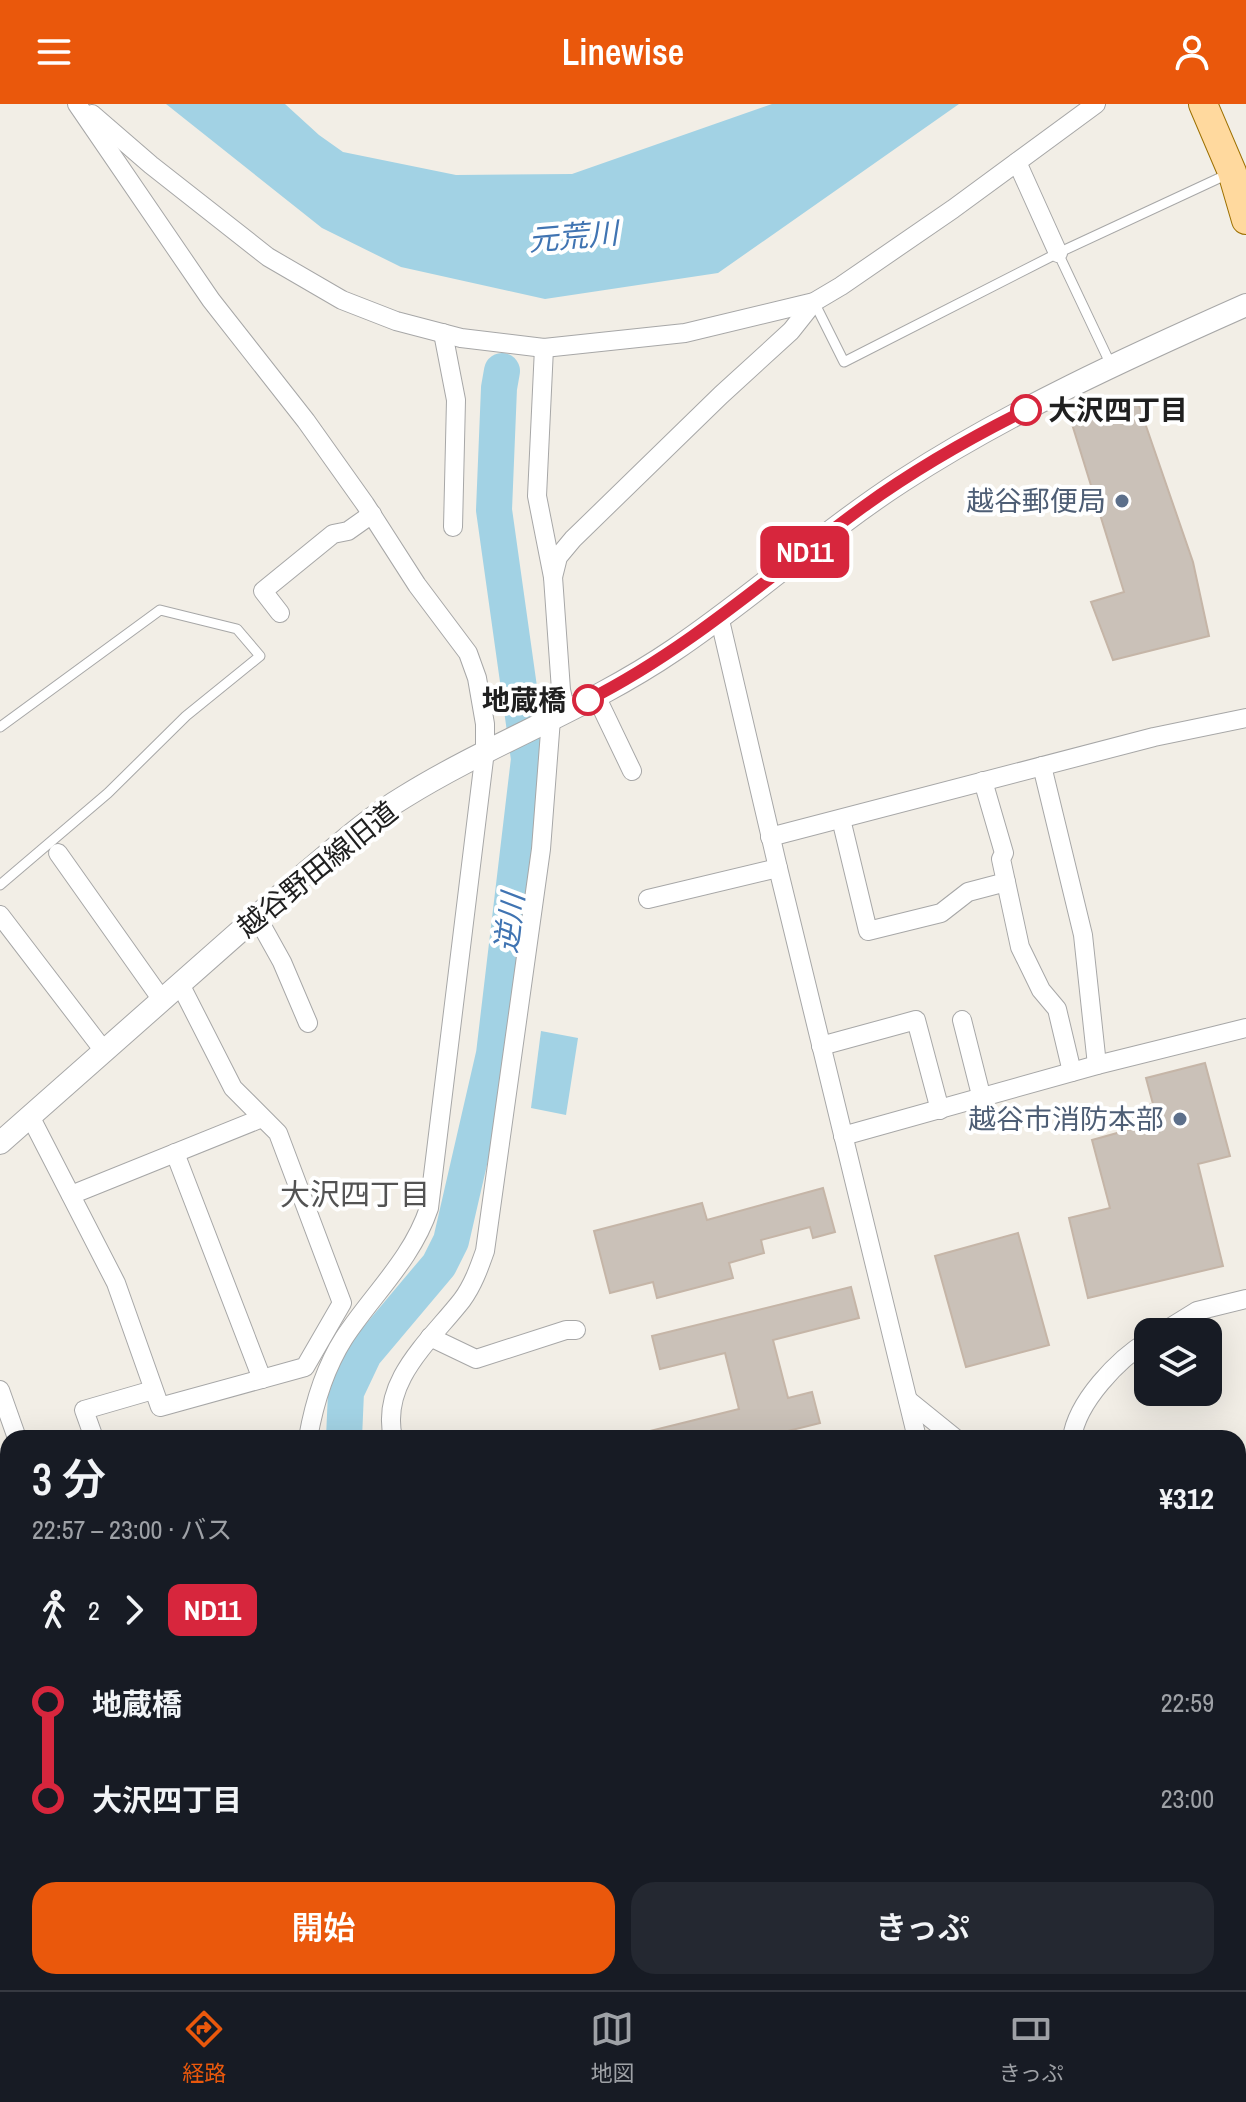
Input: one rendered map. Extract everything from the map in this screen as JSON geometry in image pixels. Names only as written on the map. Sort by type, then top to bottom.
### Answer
[{"type":"main road","points":[[1203,104],[1232,172],[1246,220]]},
{"type":"street","points":[[79,104],[268,257],[342,300],[396,321],[443,333],[544,348],[685,333],[814,302],[841,286],[1096,104]]},
{"type":"street","points":[[79,104],[211,300],[306,421],[372,514],[417,585],[468,653],[491,748],[429,1208],[413,1248],[343,1340],[325,1375],[310,1430]]},
{"type":"street","points":[[1017,162],[1058,253]]},
{"type":"street","points":[[553,577],[558,557],[573,539],[791,331],[814,302]]},
{"type":"street","name":"越谷野田線旧道","points":[[0,1143],[308,871],[403,798],[491,748],[596,696],[675,650],[864,506],[994,426],[1246,305]]},
{"type":"street","points":[[443,333],[456,400],[453,527]]},
{"type":"street","points":[[392,1430],[391,1406],[411,1362],[463,1299],[477,1276],[485,1251],[539,864],[554,718],[561,690],[553,577],[537,496],[544,348]]},
{"type":"street","points":[[280,613],[263,591],[333,534],[348,531],[372,514]]},
{"type":"street","points":[[719,616],[915,1430]]},
{"type":"street","points":[[596,696],[632,771]]},
{"type":"street","points":[[770,837],[1154,737],[1246,718]]},
{"type":"street","points":[[1042,766],[1083,935],[1097,1065]]},
{"type":"street","points":[[983,781],[1004,853],[1001,859],[1020,947],[1041,990],[1057,1009],[1072,1072]]},
{"type":"street","points":[[841,819],[868,931],[941,913],[968,892],[1006,882]]},
{"type":"street","points":[[58,853],[162,1000]]},
{"type":"street","points":[[648,899],[778,868]]},
{"type":"street","points":[[0,915],[104,1051]]},
{"type":"street","points":[[257,917],[282,962],[308,1023]]},
{"type":"street","points":[[30,1116],[116,1283],[160,1407],[305,1367],[342,1303],[278,1133],[233,1088],[180,984]]},
{"type":"street","points":[[821,1046],[916,1020],[940,1110]]},
{"type":"street","points":[[962,1020],[982,1099]]},
{"type":"street","points":[[843,1136],[1097,1065],[1246,1028]]},
{"type":"street","points":[[71,1195],[262,1118]]},
{"type":"street","points":[[175,1153],[262,1379]]},
{"type":"street","points":[[1186,1318],[1197,1311],[1246,1299]]},
{"type":"street","points":[[430,1337],[476,1359],[566,1330],[576,1330]]},
{"type":"street","points":[[1073,1430],[1086,1402],[1134,1349]]},
{"type":"street","points":[[0,1390],[14,1430]]},
{"type":"street","points":[[91,1430],[84,1410],[153,1390]]},
{"type":"street","points":[[908,1400],[945,1430]]},
{"type":"lane","points":[[814,302],[844,362],[1058,253],[1232,172]]},
{"type":"lane","points":[[1058,253],[1113,368]]},
{"type":"lane","points":[[0,727],[160,610],[237,629],[260,656],[186,716],[108,793],[0,885]]},
{"type":"water","name":"元荒川","points":[[166,104],[285,104],[343,152],[456,175],[572,174],[772,104],[959,104],[718,273],[545,299],[401,267],[322,228]]},
{"type":"water","points":[[541,1031],[578,1038],[566,1115],[531,1108]]},
{"type":"building","points":[[1136,397],[1193,562],[1209,636],[1113,660],[1091,602],[1124,592],[1072,424]]},
{"type":"building","points":[[1205,1063],[1230,1156],[1198,1164],[1223,1266],[1088,1298],[1069,1218],[1110,1208],[1092,1140],[1135,1128],[1130,1110],[1153,1104],[1146,1078]]},
{"type":"building","points":[[823,1188],[835,1232],[813,1238],[810,1227],[761,1240],[764,1253],[729,1263],[733,1278],[657,1298],[653,1282],[610,1293],[594,1231],[702,1203],[707,1220]]},
{"type":"building","points":[[1018,1233],[1049,1345],[966,1367],[935,1256]]},
{"type":"building","points":[[851,1287],[859,1318],[773,1340],[788,1398],[812,1392],[820,1423],[792,1430],[654,1430],[739,1409],[725,1353],[660,1369],[652,1336]]},
{"type":"waterway","name":"逆川","points":[[344,1430],[346,1392],[364,1354],[439,1265],[451,1241],[494,1054],[529,759],[494,510],[502,371]]},
{"type":"bus line","name":"ND11","points":[[588,700],[675,650],[864,506],[903,480],[1026,410]]},
{"type":"place","name":"大沢四丁目","points":[[1026,410]]},
{"type":"place","name":"越谷郵便局","points":[[1122,501]]},
{"type":"place","name":"地蔵橋","points":[[588,700]]},
{"type":"place","name":"越谷市消防本部","points":[[1180,1119]]},
{"type":"district","name":"大沢四丁目","points":[[355,1194]]}]
